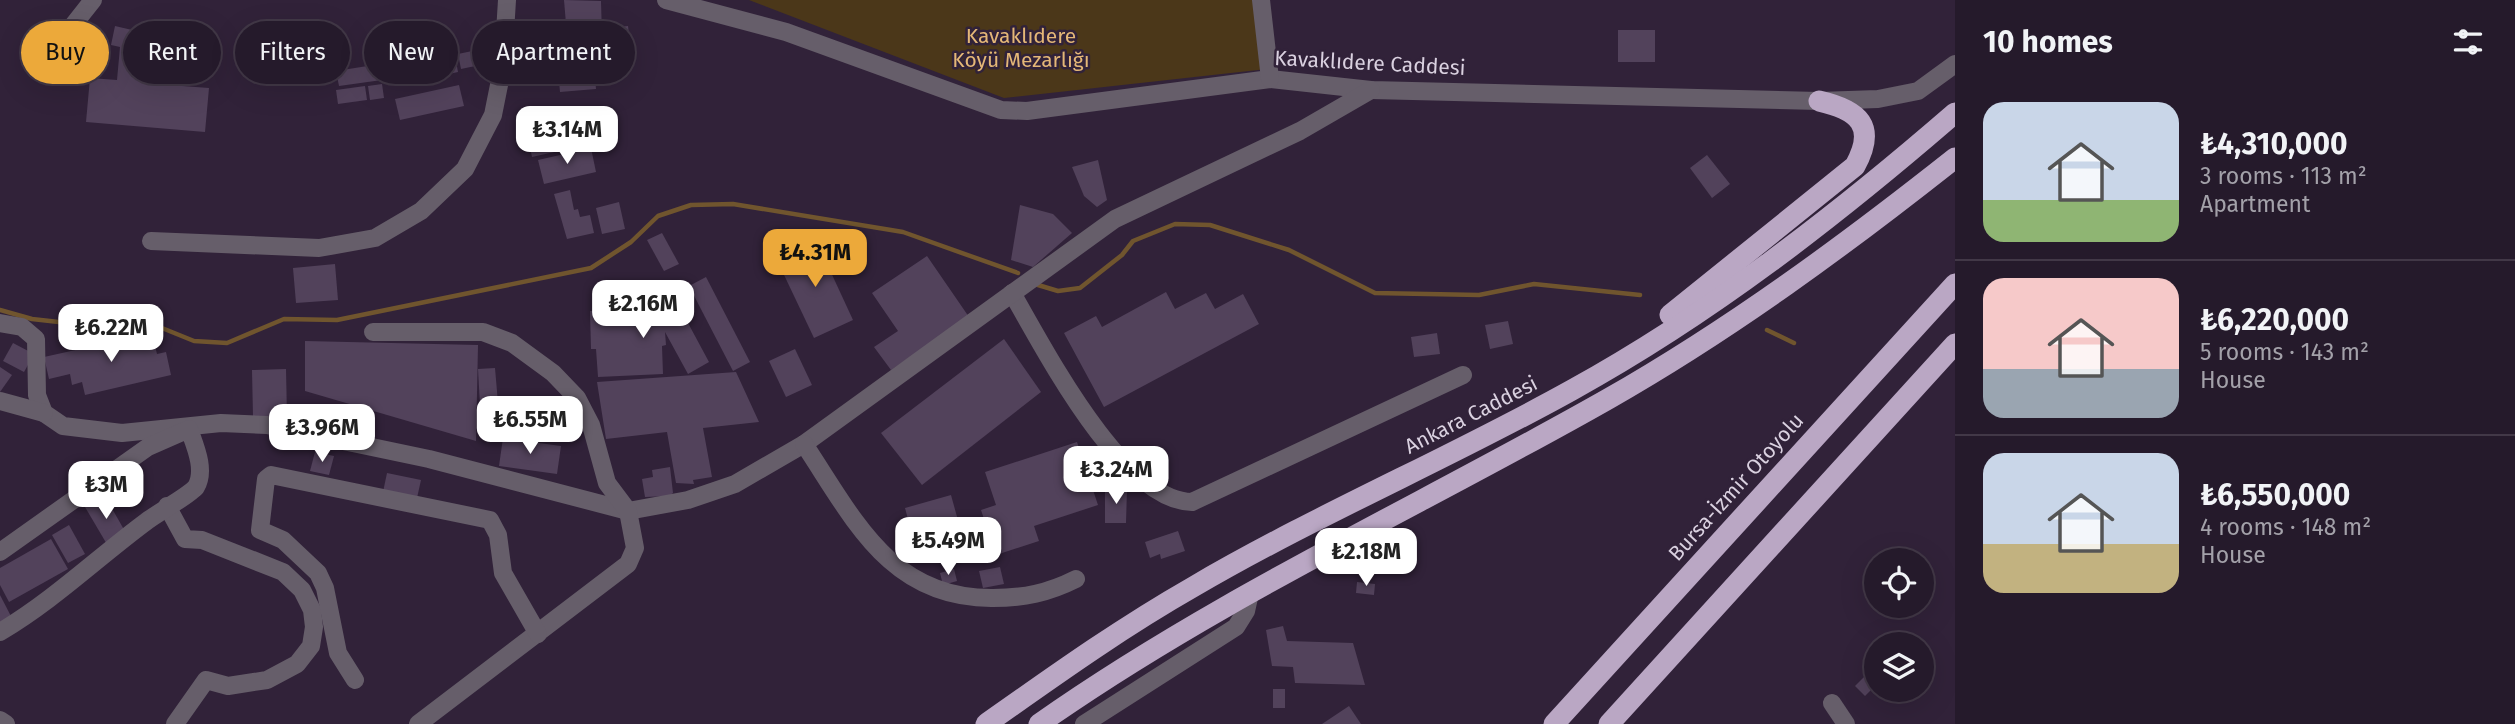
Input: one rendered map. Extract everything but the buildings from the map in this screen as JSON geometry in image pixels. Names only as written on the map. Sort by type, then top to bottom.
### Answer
[{"type":"highway","points":[[1574,389],[1855,166],[1865,147],[1864,128],[1849,109],[1819,101]]},
{"type":"highway","name":"Ankara Caddesi","points":[[986,724],[1097,646],[1194,586],[1574,389],[1708,306],[1780,256],[1955,113]]},
{"type":"highway","points":[[1039,724],[1108,675],[1250,593],[1622,390],[1740,317],[1955,158]]},
{"type":"highway","name":"Bursa-İzmir Otoyolu","points":[[1554,724],[1955,284]]},
{"type":"highway","points":[[1609,724],[1955,344]]},
{"type":"street","points":[[76,21],[93,0]]},
{"type":"street","points":[[151,241],[319,248],[375,238],[421,211],[465,169],[493,115],[503,65],[507,0]]},
{"type":"street","name":"Kavaklıdere Caddesi","points":[[666,0],[786,32],[1001,110],[1027,111],[1270,79],[1371,90],[1819,101],[1878,99],[1918,91],[1955,64]]},
{"type":"street","points":[[1261,0],[1270,79]]},
{"type":"street","points":[[0,401],[44,413],[62,426],[87,431],[122,433],[233,424],[267,425],[303,431],[429,458],[628,511],[688,500],[735,484],[803,444],[1115,219],[1300,131],[1371,90]]},
{"type":"street","points":[[1012,293],[1082,414],[1112,449],[1158,491],[1182,502],[1192,502],[1463,375]]},
{"type":"street","points":[[0,323],[22,327],[36,339],[37,395],[44,413]]},
{"type":"street","points":[[373,332],[482,332],[512,342],[535,358],[577,398],[591,425],[607,483],[628,511],[635,548],[633,557],[538,634],[418,724]]},
{"type":"street","points":[[0,632],[41,608],[167,506],[195,488],[200,474],[189,429]]},
{"type":"street","points":[[0,552],[148,447],[189,429]]},
{"type":"street","points":[[803,444],[873,547],[892,565],[925,587],[963,598],[1014,598],[1049,593],[1076,579]]},
{"type":"street","points":[[355,680],[338,653],[330,605],[318,573],[282,540],[260,530],[265,479],[271,475],[490,520],[498,535],[503,573],[538,634]]},
{"type":"street","points":[[167,506],[185,538],[202,540],[283,572],[302,590],[312,610],[314,627],[311,646],[297,664],[267,680],[228,687],[206,680],[175,724]]},
{"type":"street","points":[[1084,724],[1236,627],[1246,611],[1250,593]]},
{"type":"street","points":[[1832,703],[1846,724]]},
{"type":"street","points":[[0,720],[6,724]]},
{"type":"green space","name":"Kavaklıdere Köyü Mezarlığı","points":[[749,0],[1257,0],[1267,69],[1004,98]]},
{"type":"waterway","points":[[0,310],[32,319],[112,328],[157,326],[194,341],[227,343],[284,319],[337,320],[591,268],[631,242],[658,216],[691,205],[733,204],[903,232],[1018,273]]},
{"type":"waterway","points":[[1038,285],[1058,291],[1080,288],[1122,255],[1133,241],[1175,224],[1210,225],[1289,250],[1375,293],[1479,295],[1534,284],[1640,295]]},
{"type":"waterway","points":[[1767,330],[1794,343]]}]
